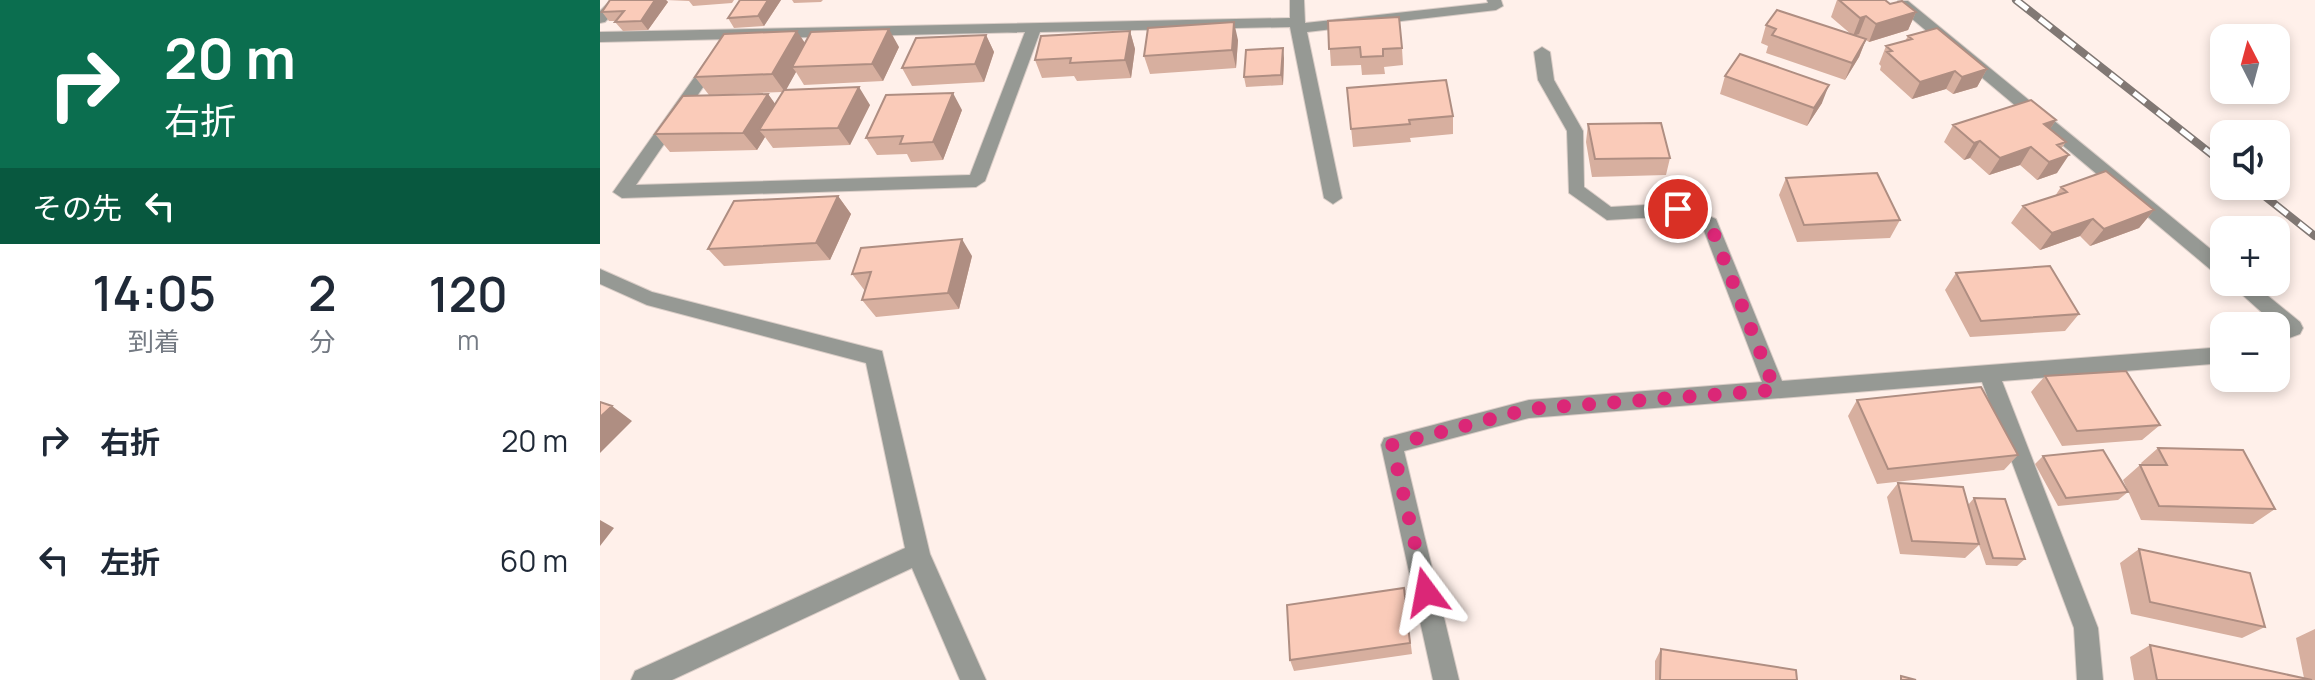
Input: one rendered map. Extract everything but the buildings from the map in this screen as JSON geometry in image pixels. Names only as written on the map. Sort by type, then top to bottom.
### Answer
[{"type":"street","points":[[600,19],[619,0]]},
{"type":"street","points":[[1297,0],[1299,25],[1333,198]]},
{"type":"street","points":[[600,37],[1299,25],[1496,6],[1494,0]]},
{"type":"street","points":[[1903,4],[2210,258]]},
{"type":"street","points":[[732,34],[622,192],[976,181],[1034,28]]},
{"type":"street","points":[[1542,52],[1546,80],[1575,131],[1575,189],[1607,214],[1678,209],[1710,224],[1775,390]]},
{"type":"street","points":[[600,276],[647,298],[875,357],[918,554],[973,680]]},
{"type":"street","points":[[2255,296],[2274,312]]},
{"type":"street","points":[[1446,680],[1392,445],[1529,409],[2210,356]]},
{"type":"street","points":[[1989,374],[2086,628],[2090,680]]},
{"type":"street","points":[[644,680],[918,554]]},
{"type":"railway","points":[[2016,0],[2210,153]]},
{"type":"railway","points":[[2270,200],[2315,236]]},
{"type":"route","points":[[1426,592],[1392,445],[1529,409],[1775,390],[1710,224],[1678,209]]}]
